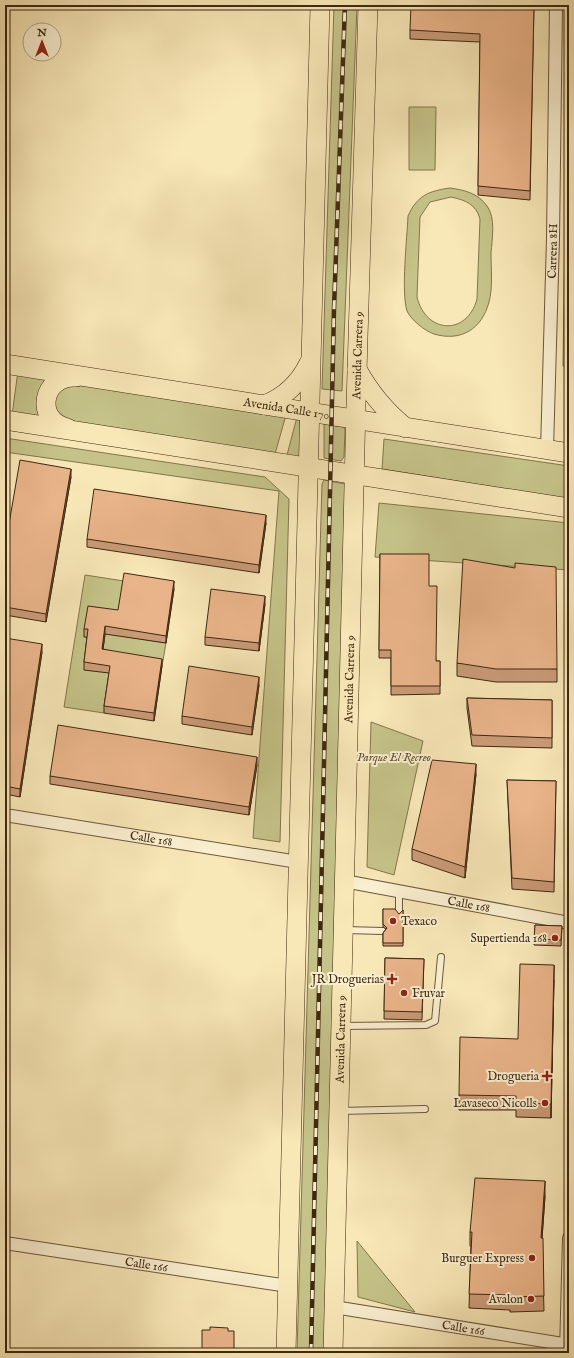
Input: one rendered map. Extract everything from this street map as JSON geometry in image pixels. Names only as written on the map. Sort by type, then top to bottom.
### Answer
[{"type":"main road","points":[[286,1353],[308,412],[320,5]]},
{"type":"main road","name":"Avenida Carrera 9","points":[[333,1353],[354,475],[368,5]]},
{"type":"main road","points":[[264,405],[276,400],[294,387],[300,380],[310,362]]},
{"type":"main road","name":"Avenida Calle 170","points":[[5,364],[569,453]]},
{"type":"main road","points":[[357,369],[375,398],[406,428]]},
{"type":"main road","points":[[84,432],[62,427],[56,423],[47,410],[46,403],[50,388],[55,382],[69,376],[85,377]]},
{"type":"main road","points":[[5,420],[569,508]]},
{"type":"street","name":"Carrera 8H","points":[[547,450],[553,238],[556,5]]},
{"type":"street","name":"Calle 168","points":[[5,815],[298,862]]},
{"type":"street","name":"Calle 168","points":[[344,881],[399,890],[569,923]]},
{"type":"street","points":[[567,1348],[569,1238]]},
{"type":"street","name":"Calle 166","points":[[5,1243],[288,1286]]},
{"type":"street","name":"Calle 166","points":[[334,1307],[567,1348]]},
{"type":"lane","points":[[398,912],[399,890]]},
{"type":"lane","points":[[343,930],[383,931]]},
{"type":"lane","points":[[341,1026],[426,1025],[435,1021],[441,957]]},
{"type":"lane","points":[[339,1111],[425,1109]]},
{"type":"green space","points":[[334,5],[357,5],[342,391],[322,389]]},
{"type":"green space","points":[[569,5],[569,367],[563,366]]},
{"type":"green space","points":[[409,107],[436,107],[435,170],[409,170]]},
{"type":"green space","points":[[450,188],[475,195],[487,206],[490,211],[492,216],[493,235],[491,253],[492,278],[489,302],[481,320],[476,326],[461,335],[444,336],[430,333],[409,314],[405,302],[404,278],[408,216],[411,209],[419,199],[429,193]],"holes":[[[451,197],[473,206],[480,219],[477,299],[472,311],[465,320],[447,326],[437,324],[429,318],[422,309],[417,297],[420,217],[430,202]]]},
{"type":"green space","points":[[18,371],[48,376],[41,387],[39,396],[42,419],[12,415]]},
{"type":"green space","points":[[59,385],[89,386],[286,415],[275,454],[62,421],[58,418],[52,394]]},
{"type":"green space","points":[[297,417],[300,418],[301,454],[298,457],[287,455]]},
{"type":"green space","points":[[324,424],[344,427],[345,429],[344,457],[341,461],[324,458]]},
{"type":"green space","points":[[5,438],[265,477],[289,499],[280,842],[253,838],[279,491],[5,452]]},
{"type":"green space","points":[[384,439],[569,466],[569,499],[382,469]]},
{"type":"green space","points":[[324,480],[345,484],[324,1353],[297,1353],[322,484]]},
{"type":"green space","points":[[379,503],[569,523],[569,570],[375,557]]},
{"type":"green space","points":[[85,575],[124,581],[115,635],[166,643],[162,666],[113,659],[104,713],[64,707]],"holes":[[[107,616],[96,671],[84,670],[93,638],[85,637]]]},
{"type":"green space","name":"Parque El Recreo","points":[[371,722],[423,741],[394,875],[367,867]]},
{"type":"green space","points":[[357,1241],[415,1312],[358,1297]]},
{"type":"building","points":[[411,5],[534,5],[530,191],[478,186],[480,34],[410,30]]},
{"type":"building","points":[[20,460],[71,469],[46,614],[5,607],[5,547]]},
{"type":"building","points":[[94,489],[266,515],[259,565],[87,539]]},
{"type":"building","points":[[380,554],[429,554],[429,586],[437,586],[436,661],[440,661],[440,686],[391,686],[391,650],[379,650]]},
{"type":"building","points":[[463,559],[515,568],[515,563],[556,567],[557,669],[496,669],[457,663]]},
{"type":"building","points":[[124,573],[174,581],[166,636],[105,626],[102,649],[162,659],[154,713],[104,706],[110,666],[84,662],[88,629],[84,629],[88,606],[118,610]]},
{"type":"building","points":[[211,589],[265,596],[259,643],[205,637]]},
{"type":"building","points":[[5,638],[42,644],[20,789],[5,786]]},
{"type":"building","points":[[189,666],[259,677],[252,727],[182,716]]},
{"type":"building","points":[[467,698],[552,700],[552,738],[472,735]]},
{"type":"building","points":[[58,725],[257,757],[249,807],[50,776]]},
{"type":"building","points":[[432,760],[476,764],[465,867],[412,849]]},
{"type":"building","points":[[507,780],[556,781],[554,882],[512,878]]},
{"type":"building","name":"Texaco","points":[[383,909],[395,909],[399,914],[403,910],[403,943],[383,943],[383,933],[387,928],[383,924]]},
{"type":"building","points":[[535,925],[562,926],[561,940],[534,939]]},
{"type":"building","name":"Fruvar","points":[[385,958],[424,959],[422,1012],[384,1011]]},
{"type":"building","points":[[520,964],[554,965],[551,1104],[516,1103],[516,1096],[459,1095],[460,1037],[518,1039]]},
{"type":"building","points":[[475,1178],[545,1181],[541,1238],[543,1238],[544,1296],[510,1297],[510,1295],[469,1294],[472,1232],[470,1232]]},
{"type":"building","points":[[210,1327],[228,1328],[228,1331],[234,1331],[234,1353],[202,1353],[202,1330],[210,1330]]},
{"type":"railway","points":[[311,1353],[334,309],[345,5]]},
{"type":"place","name":"Texaco","points":[[393,921]]},
{"type":"place","name":"Supertienda 168","points":[[555,938]]},
{"type":"place","name":"JR Droguerias","points":[[392,979]]},
{"type":"place","name":"Fruvar","points":[[404,993]]},
{"type":"place","name":"Drogueria","points":[[547,1076]]},
{"type":"place","name":"Lavaseco Nicolls","points":[[545,1103]]},
{"type":"place","name":"Burguer Express","points":[[532,1258]]},
{"type":"place","name":"Avalon","points":[[531,1299]]}]
